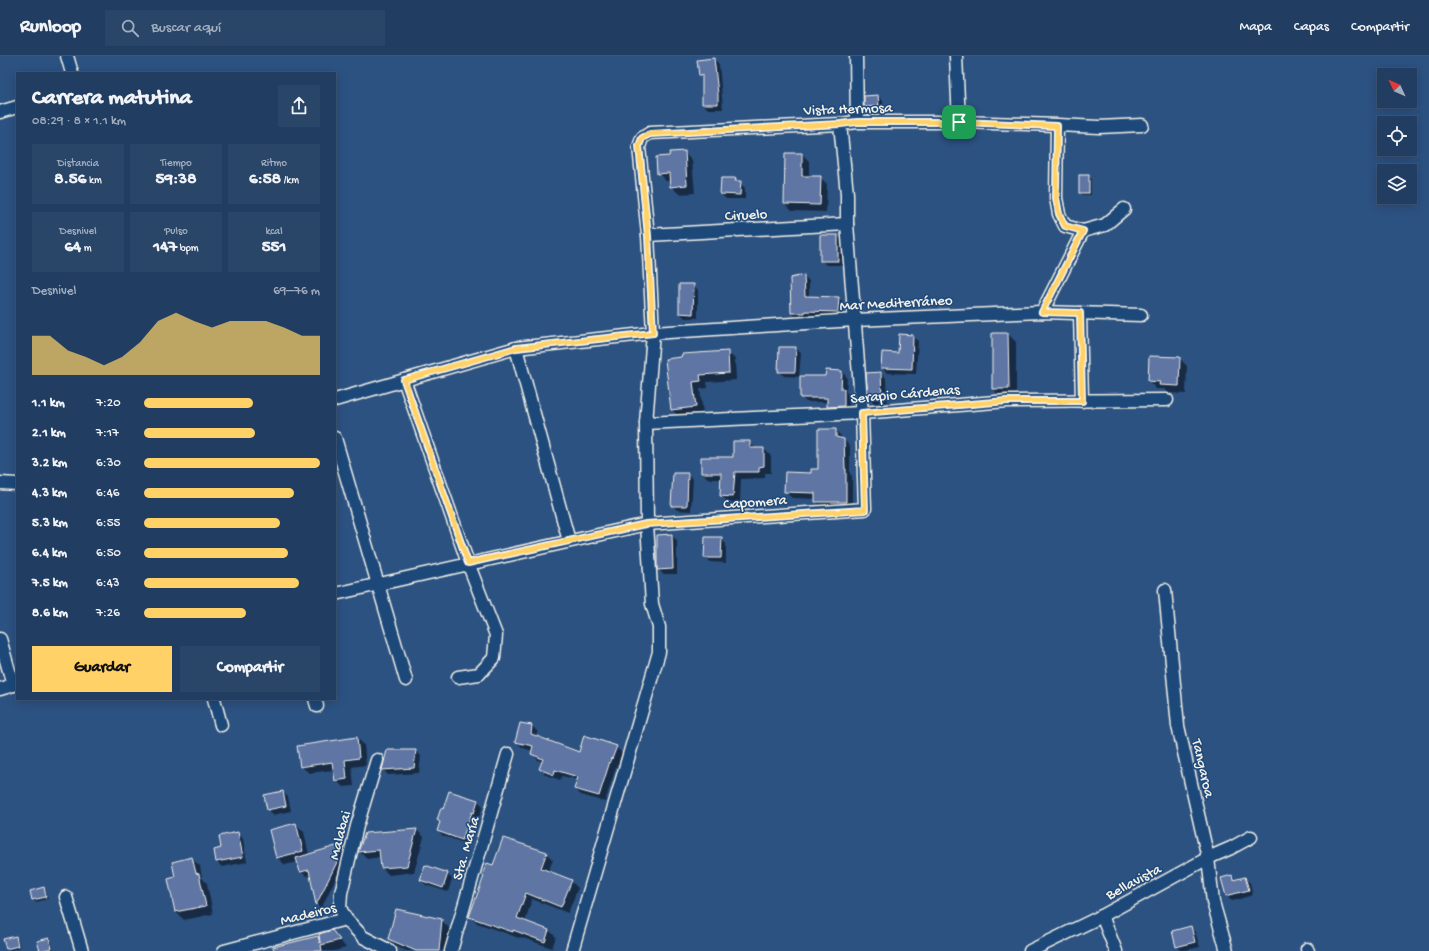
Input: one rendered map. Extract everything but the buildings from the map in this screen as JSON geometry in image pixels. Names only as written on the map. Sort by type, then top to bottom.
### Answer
[{"type":"street","points":[[67,56],[72,72]]},
{"type":"street","points":[[856,56],[857,122]]},
{"type":"street","points":[[956,56],[959,122]]},
{"type":"street","points":[[0,112],[16,107]]},
{"type":"street","name":"Vista Hermosa","points":[[648,236],[639,146],[642,138],[650,134],[857,122],[959,122],[1099,127],[1142,125]]},
{"type":"street","points":[[840,124],[847,194],[847,224],[862,413]]},
{"type":"street","points":[[1057,126],[1056,198],[1059,214],[1065,226],[1083,231],[1105,225],[1124,209]]},
{"type":"street","name":"Ciruelo","points":[[648,236],[847,224]]},
{"type":"street","points":[[1042,312],[1083,231]]},
{"type":"street","points":[[572,951],[659,652],[659,627],[652,604],[646,524],[646,423],[653,333],[648,236]]},
{"type":"street","name":"Mar Mediterráneo","points":[[336,400],[516,348],[653,333],[855,320],[1042,312],[1141,315]]},
{"type":"street","points":[[1080,313],[1082,401]]},
{"type":"street","points":[[516,348],[569,541]]},
{"type":"street","points":[[404,380],[468,563],[496,635],[494,658],[479,674],[458,677]]},
{"type":"street","name":"Serapio Cárdenas","points":[[646,423],[862,413],[1007,401],[1167,400]]},
{"type":"street","name":"Capomera","points":[[336,594],[646,524],[865,510],[862,413]]},
{"type":"street","points":[[336,441],[406,680]]},
{"type":"street","points":[[0,483],[16,484]]},
{"type":"street","name":"Tangaroa","points":[[1165,590],[1178,726],[1208,858],[1213,902],[1226,951]]},
{"type":"street","points":[[0,639],[15,684],[0,689]]},
{"type":"street","points":[[214,700],[221,726]]},
{"type":"street","name":"Sta. María","points":[[452,951],[508,754]]},
{"type":"street","name":"Malabai","points":[[346,919],[340,908],[341,893],[357,826],[377,760]]},
{"type":"street","name":"Bellavista","points":[[1030,951],[1102,916],[1208,858],[1251,837]]},
{"type":"street","points":[[66,897],[82,951]]},
{"type":"street","points":[[1102,916],[1116,951]]},
{"type":"street","name":"Madeiros","points":[[224,951],[346,919],[363,937],[390,951]]},
{"type":"route","points":[[857,122],[959,122],[1057,126],[1056,198],[1059,214],[1065,226],[1083,231],[1042,312],[1080,313],[1082,401],[1007,401],[862,413],[865,510],[646,524],[468,563],[404,380],[516,348],[653,333],[648,236],[639,146],[642,138],[650,134],[857,122]]}]
